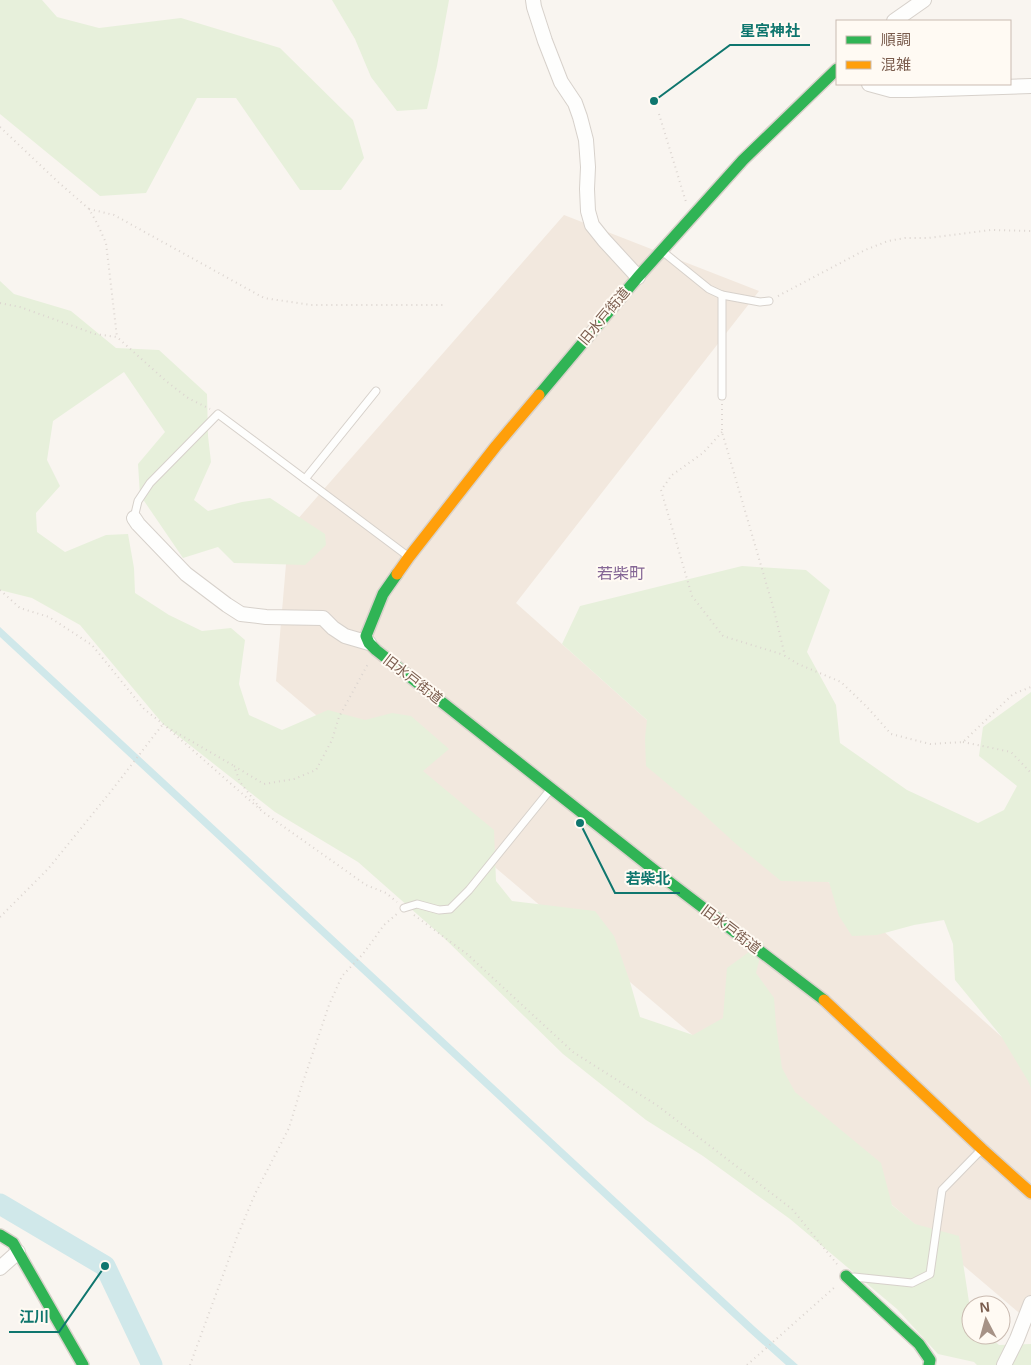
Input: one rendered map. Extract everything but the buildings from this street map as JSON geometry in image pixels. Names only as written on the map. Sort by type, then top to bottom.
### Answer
[{"type":"street","points":[[533,0],[561,82],[575,103],[580,118],[587,149],[586,189],[588,211],[592,225],[638,277]]},
{"type":"street","points":[[895,20],[924,0]]},
{"type":"street","name":"旧水戸街道","points":[[836,71],[743,160],[638,277],[496,446],[409,557],[383,594],[366,636],[373,647],[672,884],[821,997],[1031,1193]]},
{"type":"street","points":[[873,85],[891,90],[1031,86]]},
{"type":"street","points":[[134,518],[186,574],[241,614],[266,617],[323,618],[345,636],[373,647]]},
{"type":"street","points":[[0,1235],[13,1243],[83,1365]]},
{"type":"street","points":[[0,1268],[18,1252]]},
{"type":"street","points":[[846,1276],[919,1344],[930,1360],[929,1365]]},
{"type":"street","points":[[1004,1365],[1017,1339],[1031,1303]]},
{"type":"lane","points":[[662,250],[709,289],[722,295],[760,302],[769,301]]},
{"type":"lane","points":[[722,295],[722,396]]},
{"type":"lane","points":[[305,479],[376,391]]},
{"type":"lane","points":[[134,518],[138,501],[150,483],[218,414],[409,557]]},
{"type":"lane","points":[[404,908],[417,904],[439,910],[450,908],[469,890],[552,788]]},
{"type":"lane","points":[[846,1276],[912,1283],[930,1274],[942,1190],[982,1149]]},
{"type":"path","points":[[659,114],[686,202],[693,216]]},
{"type":"path","points":[[0,127],[56,181],[89,209],[106,243],[117,337]]},
{"type":"path","points":[[89,209],[114,215],[264,298],[311,306],[444,305]]},
{"type":"path","points":[[769,301],[865,250],[888,240],[928,238],[991,230],[1031,231]]},
{"type":"path","points":[[0,303],[20,307],[95,334],[117,337],[188,398],[218,414]]},
{"type":"path","points":[[722,396],[722,432],[774,610],[785,656]]},
{"type":"path","points":[[722,432],[703,453],[672,474],[661,490],[692,596],[723,636],[785,656],[798,664],[841,682],[891,734],[930,744],[963,742],[1011,752],[1031,773]]},
{"type":"path","points":[[0,590],[20,608],[49,617],[92,645],[144,709],[263,812],[366,884],[386,893],[467,954],[573,1052],[658,1106],[792,1209],[846,1276],[747,1365]]},
{"type":"path","points":[[163,724],[264,784],[294,780],[316,770],[332,740],[339,717],[373,647]]},
{"type":"path","points":[[963,742],[1013,694],[1031,687]]},
{"type":"path","points":[[0,918],[48,868],[163,724]]},
{"type":"path","points":[[234,766],[240,782],[263,812]]},
{"type":"path","points":[[190,1365],[255,1194],[289,1128],[329,1005],[342,976],[361,956],[384,926],[404,908]]},
{"type":"shaded area","points":[[564,215],[759,291],[516,603],[1031,1063],[1031,1323],[1011,1306],[1011,1295],[998,1295],[276,681],[289,529]]},
{"type":"green space","points":[[0,0],[42,0],[57,17],[99,28],[181,18],[280,48],[353,120],[364,158],[341,190],[300,190],[236,98],[197,98],[146,193],[100,196],[0,114]]},
{"type":"green space","points":[[332,0],[449,0],[427,109],[397,111],[371,77],[355,39]]},
{"type":"green space","points":[[0,281],[14,294],[71,311],[116,348],[159,350],[207,394],[211,462],[194,500],[208,511],[242,502],[270,498],[325,534],[326,545],[305,565],[234,563],[218,547],[183,558],[140,495],[138,464],[165,432],[124,372],[53,421],[47,460],[60,486],[36,513],[37,532],[65,552],[106,535],[128,534],[134,568],[135,593],[169,615],[202,631],[231,628],[245,640],[239,684],[249,715],[282,730],[328,710],[365,720],[392,713],[411,716],[449,749],[423,771],[494,830],[496,881],[512,901],[595,911],[614,936],[640,1017],[693,1035],[723,1018],[727,968],[764,941],[756,973],[774,998],[782,1068],[795,1092],[881,1163],[892,1205],[915,1224],[959,1236],[968,1295],[961,1295],[961,1345],[1031,1344],[1031,1365],[977,1365],[974,1362],[938,1354],[897,1309],[790,1219],[703,1156],[646,1120],[563,1054],[443,937],[358,862],[275,812],[163,724],[80,625],[32,598],[0,590]]},
{"type":"green space","points":[[742,566],[806,570],[830,590],[807,652],[836,705],[840,743],[907,790],[978,823],[1004,810],[1017,786],[979,756],[983,727],[1031,692],[1031,1088],[1001,1036],[955,980],[953,944],[944,920],[914,925],[877,935],[852,936],[839,916],[829,882],[781,881],[646,766],[645,738],[647,720],[562,644],[580,606]]},
{"type":"water","points":[[0,627],[798,1365],[786,1365],[749,1332],[0,637]]},
{"type":"waterway","points":[[0,1204],[105,1266],[152,1365]]},
{"type":"traffic: fast","points":[[539,395],[638,277],[743,160],[836,70]]},
{"type":"traffic: fast","points":[[397,574],[383,594],[366,636],[369,643],[376,650],[672,884],[824,1000]]},
{"type":"traffic: fast","points":[[0,1235],[13,1243],[83,1365]]},
{"type":"traffic: fast","points":[[846,1276],[919,1344],[930,1360],[929,1365]]},
{"type":"traffic: slow","points":[[397,574],[496,446],[539,395]]},
{"type":"traffic: slow","points":[[824,1000],[1031,1193]]},
{"type":"place","name":"星宮神社","points":[[654,101]]},
{"type":"place","name":"若柴北","points":[[580,823]]},
{"type":"place","name":"江川","points":[[105,1266]]},
{"type":"district","name":"若柴町","points":[[621,573]]}]
